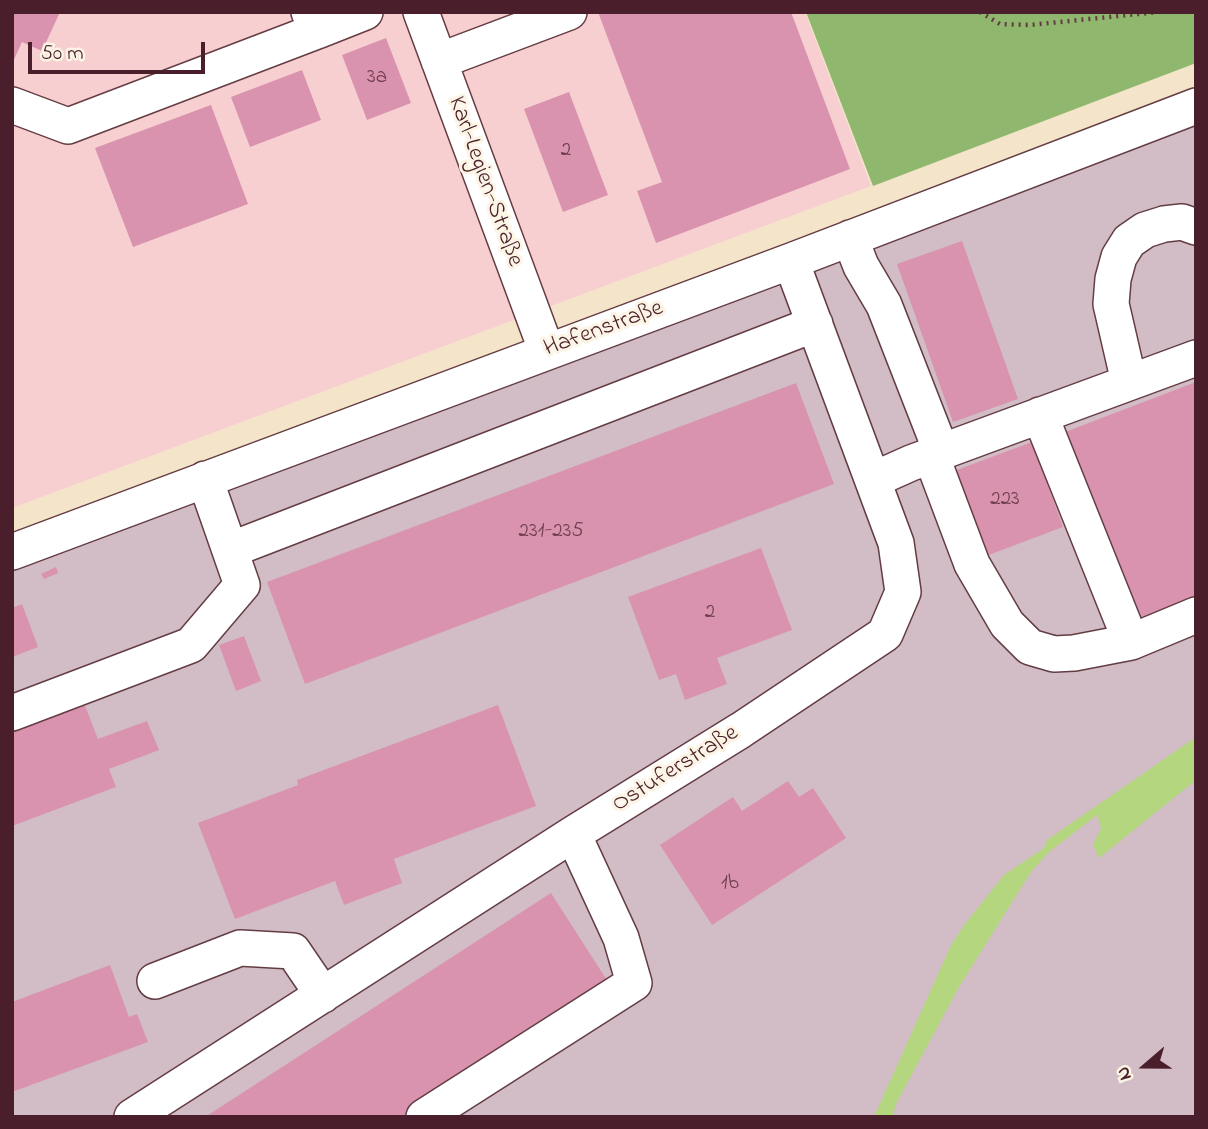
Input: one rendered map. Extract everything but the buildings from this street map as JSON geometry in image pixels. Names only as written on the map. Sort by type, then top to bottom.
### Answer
[{"type":"street","points":[[12,105],[68,126],[313,22],[365,12]]},
{"type":"street","name":"Karl-Legien-Straße","points":[[421,12],[547,352]]},
{"type":"street","points":[[439,61],[569,12]]},
{"type":"street","name":"Hafenstraße","points":[[12,552],[791,261],[1196,106]]},
{"type":"street","points":[[1129,382],[1111,304],[1112,279],[1119,257],[1129,241],[1145,230],[1182,222],[1196,227]]},
{"type":"street","points":[[850,238],[861,266],[884,305],[972,564],[1007,624],[1030,648],[1054,654],[1131,642],[1196,615]]},
{"type":"street","name":"Ostuferstraße","points":[[132,1117],[573,834],[741,730],[885,634],[903,592],[896,543],[791,261]]},
{"type":"street","points":[[230,550],[815,324]]},
{"type":"street","points":[[873,481],[936,453],[1196,358]]},
{"type":"street","points":[[1040,415],[1131,642]]},
{"type":"street","points":[[12,713],[191,645],[242,585],[205,479]]},
{"type":"street","points":[[424,1117],[634,983],[621,938],[573,834]]},
{"type":"street","points":[[155,981],[240,948],[293,951],[323,995]]},
{"type":"path","points":[[980,12],[1000,23],[1030,24],[1158,12]]},
{"type":"shaded area","points":[[12,12],[805,12],[871,186],[12,508]]},
{"type":"shaded area","points":[[1196,111],[1196,1117],[12,1117],[12,569]]},
{"type":"green space","points":[[806,12],[1196,12],[1196,63],[873,186]]},
{"type":"green space","points":[[1196,737],[1196,780],[1099,858],[1093,845],[1101,828],[1097,815],[1049,852],[1031,872],[959,987],[897,1102],[892,1117],[874,1117],[951,945],[1004,875],[1044,848],[1047,840]]}]
